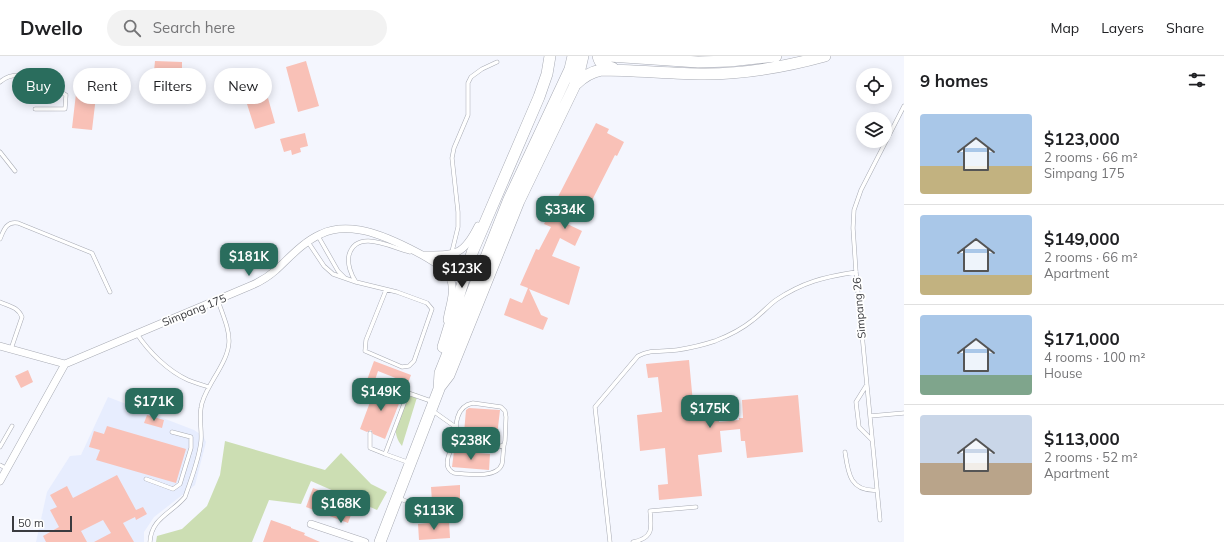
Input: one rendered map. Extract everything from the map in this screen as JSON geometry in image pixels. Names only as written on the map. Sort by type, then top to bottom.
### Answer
[{"type":"main road","points":[[380,542],[438,389],[441,369],[441,355],[444,342],[472,253],[539,97],[547,74],[550,56]]},
{"type":"main road","points":[[441,369],[509,199],[570,69],[573,56]]},
{"type":"main road","points":[[438,389],[449,375],[519,201],[574,87],[583,56]]},
{"type":"main road","points":[[598,56],[601,63],[605,66],[624,70]]},
{"type":"main road","points":[[609,56],[698,62],[730,61],[776,56]]},
{"type":"main road","points":[[574,87],[583,77],[592,72],[601,70],[704,74],[732,73],[758,71],[792,65],[825,56]]},
{"type":"street","points":[[451,255],[458,252],[471,241],[496,198]]},
{"type":"street","name":"Simpang 175","points":[[65,364],[218,301],[264,279],[308,242],[318,236],[334,230],[348,228],[362,230],[380,236],[422,254],[447,272]]},
{"type":"street","name":"Simpang 175","points":[[422,254],[451,255]]},
{"type":"street","points":[[444,342],[453,286],[447,272]]},
{"type":"street","points":[[0,346],[65,364],[0,481]]},
{"type":"street","points":[[311,524],[365,542]]},
{"type":"lane","points":[[447,272],[458,227],[458,212],[452,158],[454,148],[468,115],[468,83],[471,77],[482,69],[497,62]]},
{"type":"lane","points":[[0,82],[7,76],[16,74],[22,75],[50,85],[66,95],[65,109],[35,109]]},
{"type":"lane","name":"Simpang 26","points":[[880,520],[856,272],[853,228],[854,210],[862,190],[904,106]]},
{"type":"lane","points":[[0,152],[15,171]]},
{"type":"lane","points":[[0,239],[5,227],[13,222],[92,253],[110,292]]},
{"type":"lane","points":[[318,236],[345,279]]},
{"type":"lane","points":[[356,282],[351,273],[348,262],[352,249],[360,242],[372,241],[422,254]]},
{"type":"lane","points":[[308,242],[324,266],[333,274],[345,279],[397,292],[427,303],[432,309],[414,361],[409,366],[402,367],[365,351],[366,340],[386,290]]},
{"type":"lane","points":[[610,542],[595,407],[638,356],[646,352],[695,347],[715,341],[733,333],[753,321],[775,301],[796,288],[814,280],[856,272]]},
{"type":"lane","points":[[150,542],[159,519],[184,497],[200,446],[201,409],[204,398],[227,356],[230,340],[228,328],[218,301]]},
{"type":"lane","points":[[0,302],[16,308],[22,317],[11,349]]},
{"type":"lane","points":[[137,334],[146,348],[173,371],[188,380],[209,387]]},
{"type":"lane","points":[[866,385],[856,402],[859,427],[872,440]]},
{"type":"lane","points":[[387,390],[388,386],[408,393],[432,406],[457,428]]},
{"type":"lane","points":[[385,454],[408,393]]},
{"type":"lane","points":[[473,403],[501,406],[505,411],[506,416],[505,441],[501,465],[498,471],[491,474],[454,473],[450,471],[447,467],[449,453],[453,445],[458,440],[457,428],[461,409],[466,404],[473,403]]},
{"type":"lane","points":[[870,416],[904,413]]},
{"type":"lane","points":[[0,447],[12,426]]},
{"type":"lane","points":[[146,479],[173,489],[180,484],[191,448],[191,437],[172,432]]},
{"type":"lane","points":[[370,433],[370,448],[411,463]]},
{"type":"lane","points":[[458,440],[463,443],[498,447],[504,445]]},
{"type":"lane","points":[[191,444],[200,446]]},
{"type":"lane","points":[[845,452],[847,467],[852,481],[858,487],[867,490],[877,490]]},
{"type":"lane","points":[[0,465],[7,469]]},
{"type":"lane","points":[[180,484],[188,486]]},
{"type":"lane","points":[[397,498],[421,507]]},
{"type":"lane","points":[[633,542],[641,540],[648,535],[652,529],[650,511],[696,507]]},
{"type":"shaded area","points":[[108,397],[194,430],[203,436],[206,442],[195,485],[154,517],[144,532],[144,542],[36,542],[47,492],[70,456],[81,455]]},
{"type":"green space","points":[[409,391],[418,394],[402,446],[398,440],[396,426],[399,413],[407,392]]},
{"type":"green space","points":[[225,441],[325,470],[341,453],[371,484],[387,492],[377,510],[311,481],[301,504],[269,500],[252,542],[156,542],[157,536],[182,529],[207,506],[220,475]]},
{"type":"building","points":[[155,61],[182,62],[182,68],[154,68]]},
{"type":"building","points":[[306,61],[319,106],[298,112],[286,67]]},
{"type":"building","points":[[75,104],[95,104],[92,130],[72,128]]},
{"type":"building","points":[[247,104],[270,104],[275,123],[255,129]]},
{"type":"building","points":[[596,123],[609,129],[607,133],[624,142],[617,156],[615,155],[584,216],[568,208],[561,221],[582,231],[575,246],[560,238],[552,256],[580,267],[569,305],[529,289],[541,315],[548,318],[543,330],[504,315],[510,298],[522,303],[528,288],[520,285],[536,249],[539,250],[551,227],[544,224]]},
{"type":"building","points":[[305,133],[308,146],[300,148],[301,152],[292,155],[291,150],[284,152],[280,139]]},
{"type":"building","points":[[689,360],[693,403],[717,401],[719,422],[739,420],[739,418],[743,418],[742,400],[798,395],[803,452],[747,458],[745,441],[741,441],[740,429],[720,431],[722,452],[698,455],[702,496],[659,500],[658,485],[668,484],[665,448],[640,451],[637,415],[662,412],[658,377],[648,378],[646,364]]},
{"type":"building","points":[[374,361],[411,375],[408,383],[378,371],[374,383],[367,380]]},
{"type":"building","points":[[28,370],[33,382],[21,388],[15,376]]},
{"type":"building","points":[[376,386],[384,389],[386,393],[390,392],[402,396],[385,439],[373,434],[371,430],[367,432],[360,429]]},
{"type":"building","points":[[469,408],[500,410],[497,436],[464,433],[466,410]]},
{"type":"building","points":[[147,415],[164,420],[162,428],[144,423]]},
{"type":"building","points":[[107,426],[186,449],[176,483],[96,460],[100,450],[89,447],[94,431],[104,434]]},
{"type":"building","points":[[454,451],[490,454],[489,470],[452,467]]},
{"type":"building","points":[[117,475],[136,510],[143,507],[147,514],[136,520],[135,517],[123,523],[134,542],[94,542],[111,533],[103,520],[81,531],[87,542],[46,542],[43,536],[59,527],[50,510],[57,507],[50,495],[67,486],[73,498]]},
{"type":"building","points":[[460,485],[460,501],[432,502],[431,487]]},
{"type":"building","points":[[313,488],[355,504],[348,523],[306,507]]},
{"type":"building","points":[[271,520],[305,533],[304,535],[320,542],[263,542]]},
{"type":"building","points":[[449,521],[450,538],[419,540],[418,524]]}]
